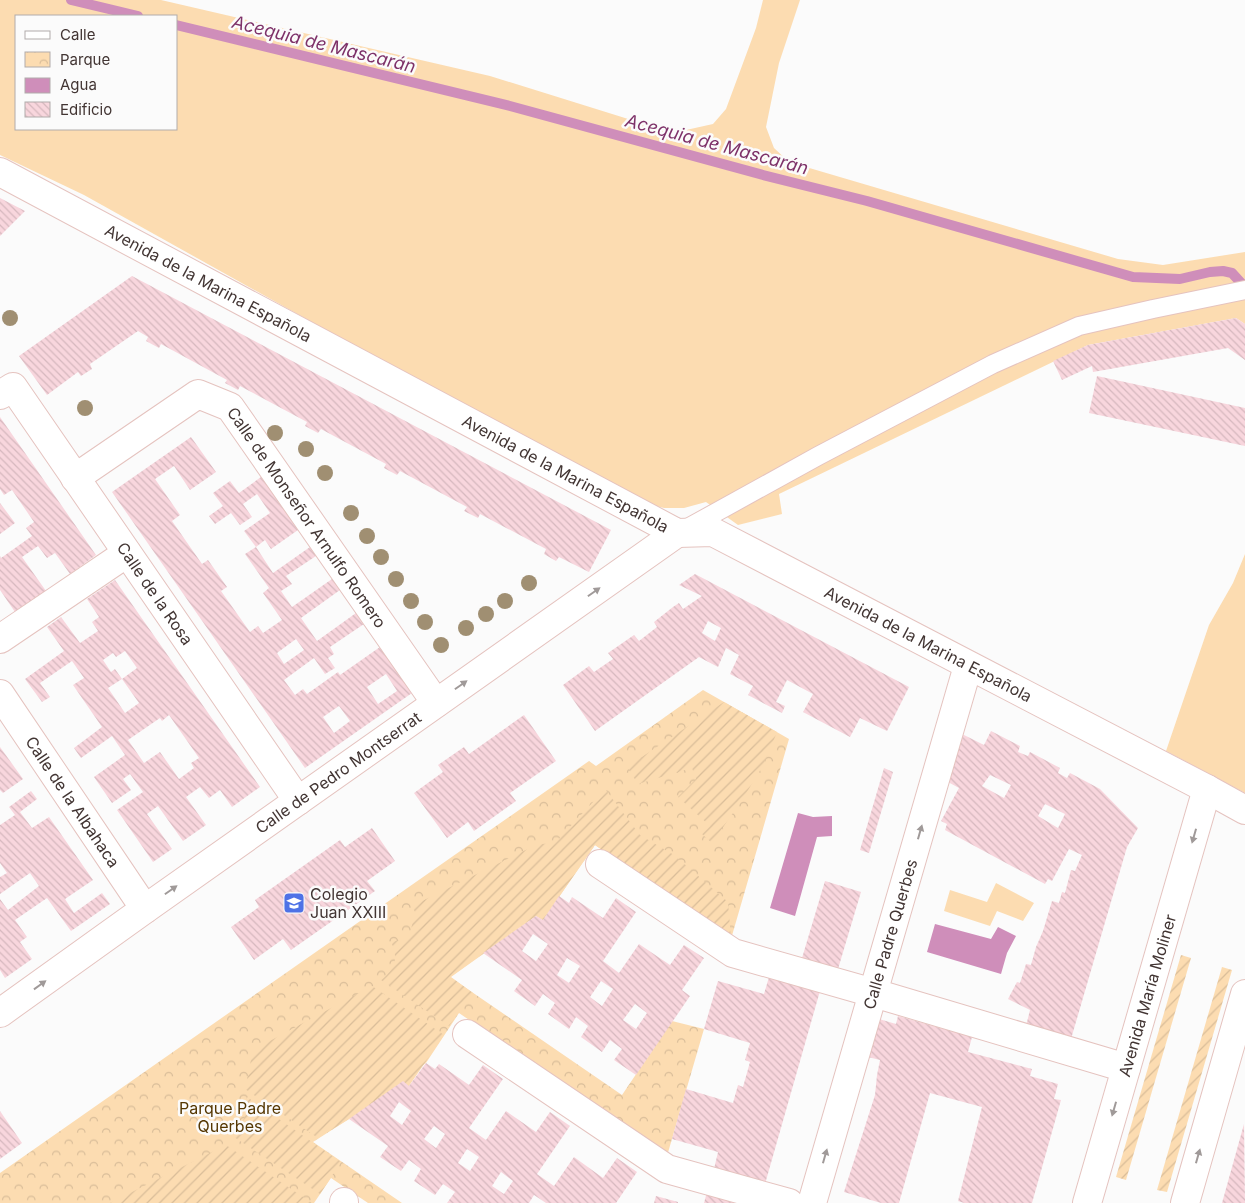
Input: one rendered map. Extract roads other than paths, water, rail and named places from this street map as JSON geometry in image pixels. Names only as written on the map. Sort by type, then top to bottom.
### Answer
[{"type":"street","name":"Avenida de la Marina Española","points":[[0,172],[677,533],[713,532],[1245,810]]},
{"type":"street","name":"Calle de la Rosa","points":[[7,391],[75,478],[298,801]]},
{"type":"street","name":"Calle de Monseñor Arnulfo Romero","points":[[75,478],[198,394],[230,407],[436,703]]},
{"type":"street","name":"Calle de Pedro Montserrat","points":[[0,1013],[145,908],[677,533]]},
{"type":"street","points":[[0,640],[127,553]]},
{"type":"street","name":"Calle Padre Querbes","points":[[812,1203],[968,666]]},
{"type":"street","name":"Calle de la Albahaca","points":[[0,694],[145,908]]},
{"type":"street","name":"Avenida María Moliner","points":[[1087,1203],[1208,789]]},
{"type":"street","points":[[600,864],[733,953],[1126,1068]]},
{"type":"street","points":[[1185,1203],[1245,994]]},
{"type":"street","points":[[467,1034],[667,1168],[789,1203]]},
{"type":"lane","points":[[677,533],[992,364],[1079,326],[1245,290]]},
{"type":"water","points":[[798,813],[813,817],[832,816],[832,836],[817,837],[795,916],[770,908]]},
{"type":"water","points":[[935,924],[991,939],[998,927],[1016,936],[1007,953],[1001,974],[927,952]]},
{"type":"waterway","name":"Acequia de Mascarán","points":[[71,0],[134,15]]},
{"type":"waterway","name":"Acequia de Mascarán","points":[[178,25],[510,106],[763,175],[867,201],[1133,277],[1180,279],[1223,271],[1232,273],[1243,285]]},
{"type":"place","name":"Colegio Juan XXIII","points":[[294,903]]},
{"type":"park label","name":"Parque Padre Querbes","points":[[230,1117]]}]
